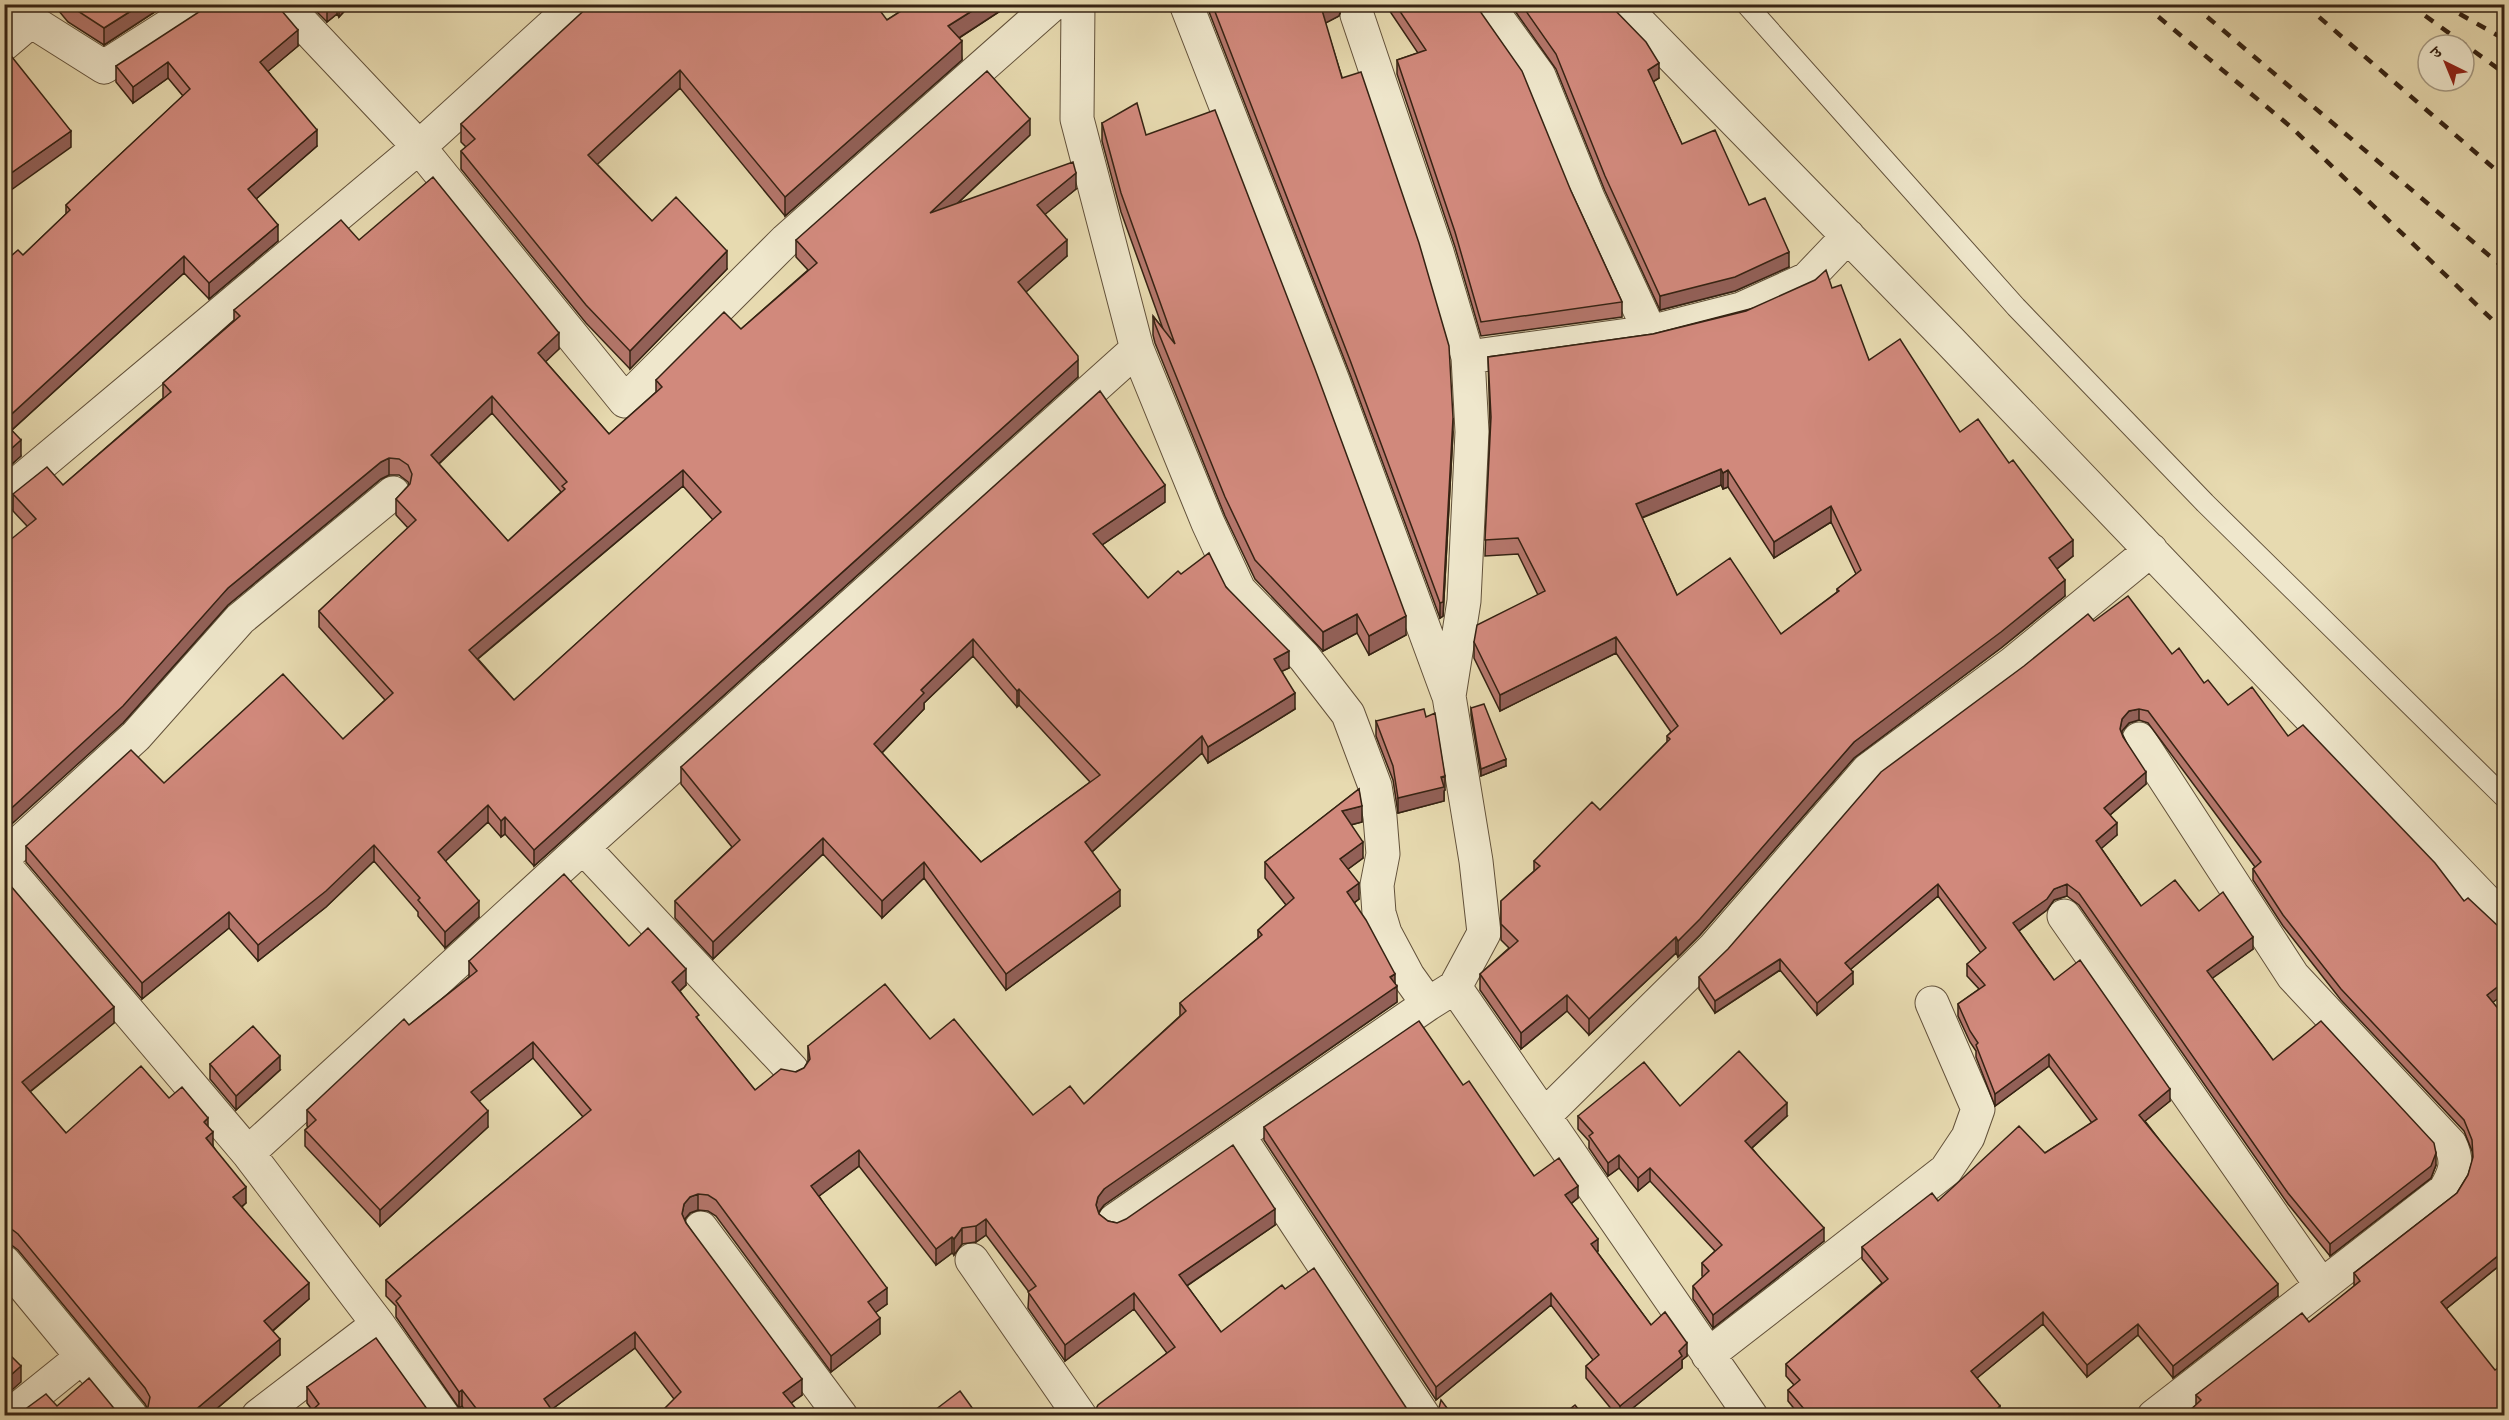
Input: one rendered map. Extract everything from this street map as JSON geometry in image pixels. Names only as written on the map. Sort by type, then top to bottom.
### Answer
[{"type":"street","points":[[4,44],[24,13],[104,68],[203,4]]},
{"type":"street","points":[[284,4],[419,147],[625,401],[786,240],[1053,4]]},
{"type":"street","points":[[4,495],[419,147],[576,4]]},
{"type":"street","points":[[1078,4],[1077,119],[1137,349],[1208,523],[1239,590],[1304,657],[1348,714],[1375,786],[1380,817],[1383,854],[1377,885],[1379,913],[1385,933],[1428,1004]]},
{"type":"street","points":[[1115,1220],[1455,987],[1484,933],[1476,861],[1449,696],[1333,381],[1186,4]]},
{"type":"street","points":[[1487,4],[1539,76],[1588,198],[1650,332]]},
{"type":"street","points":[[1621,4],[1848,236],[2505,920]]},
{"type":"street","points":[[1357,15],[1437,252],[1468,357],[1472,432],[1464,601],[1449,696]]},
{"type":"street","points":[[1468,357],[1650,332],[1741,309],[1807,279],[1848,236]]},
{"type":"street","points":[[248,1153],[583,847],[1137,349]]},
{"type":"street","points":[[4,857],[136,736],[240,619],[393,494]]},
{"type":"street","points":[[1544,1116],[1714,948],[1868,770],[2013,663],[2151,550]]},
{"type":"street","points":[[2139,739],[2294,976],[2450,1144],[2455,1154],[2455,1173],[2445,1190],[2154,1416]]},
{"type":"street","points":[[583,847],[792,1070]]},
{"type":"street","points":[[4,865],[248,1153],[378,1324],[443,1416]]},
{"type":"street","points":[[2064,916],[2321,1285]]},
{"type":"street","points":[[1455,987],[1708,1355],[1737,1411]]},
{"type":"street","points":[[1708,1355],[1946,1170],[1968,1137],[1978,1109],[1932,1003]]},
{"type":"street","points":[[1238,1135],[1422,1415]]},
{"type":"street","points":[[701,1228],[841,1416]]},
{"type":"street","points":[[972,1260],[1080,1416]]},
{"type":"street","points":[[4,1262],[131,1416]]},
{"type":"street","points":[[258,1416],[378,1324]]},
{"type":"street","points":[[9,1416],[82,1357]]},
{"type":"lane","points":[[1746,4],[2016,307],[2205,502],[2505,797]]},
{"type":"building","points":[[67,4],[142,4],[104,28]]},
{"type":"building","points":[[211,4],[276,4],[298,30],[260,62],[317,130],[248,189],[278,225],[209,283],[184,256],[4,421],[4,262],[18,250],[23,255],[70,210],[66,205],[190,89],[168,62],[133,87],[116,66]]},
{"type":"building","points":[[591,4],[620,4],[625,10],[631,4],[875,4],[887,20],[912,4],[983,4],[948,26],[962,41],[785,197],[680,70],[588,155],[652,221],[676,197],[727,251],[630,351],[586,305],[461,151],[475,139],[461,124]]},
{"type":"building","points":[[1212,4],[1333,4],[1322,10],[1342,78],[1361,72],[1419,243],[1449,346],[1453,418],[1443,602],[1440,603],[1350,360]]},
{"type":"building","points":[[1395,4],[1475,4],[1522,71],[1571,191],[1622,302],[1481,322],[1455,232],[1397,60],[1426,50]]},
{"type":"building","points":[[1521,4],[1609,4],[1646,42],[1659,63],[1648,70],[1682,144],[1715,130],[1749,205],[1765,198],[1789,252],[1735,277],[1660,296],[1605,176],[1556,54]]},
{"type":"building","points":[[4,47],[71,131],[4,178]]},
{"type":"building","points":[[987,71],[1030,119],[930,213],[1073,162],[1076,173],[1037,205],[1067,240],[1018,282],[1078,356],[1078,360],[534,850],[505,817],[501,821],[488,805],[438,852],[479,901],[445,932],[418,900],[420,898],[374,845],[326,891],[258,945],[229,912],[142,983],[26,846],[131,750],[164,783],[283,674],[343,739],[393,693],[319,611],[416,520],[396,499],[410,484],[412,474],[408,465],[399,459],[389,458],[381,462],[228,588],[123,706],[4,815],[4,545],[36,519],[13,494],[47,467],[63,485],[171,392],[163,383],[240,316],[234,310],[341,220],[359,240],[433,177],[559,333],[538,353],[609,434],[662,387],[656,380],[724,312],[741,329],[817,263],[796,240]],"holes":[[[492,396],[567,482],[562,486],[565,489],[508,541],[431,455]],[[683,470],[721,512],[514,700],[469,650]]]},
{"type":"building","points":[[1137,103],[1146,135],[1215,110],[1315,369],[1406,616],[1369,636],[1357,614],[1323,632],[1255,560],[1225,497],[1155,324],[1153,316],[1175,344],[1121,193],[1102,123]]},
{"type":"building","points":[[1826,270],[1832,288],[1841,285],[1869,360],[1900,339],[1960,432],[1978,419],[2009,463],[2013,460],[2073,540],[2049,558],[2065,580],[2001,632],[1854,742],[1700,919],[1678,941],[1676,937],[1589,1019],[1567,995],[1521,1033],[1480,974],[1518,941],[1501,924],[1501,901],[1540,866],[1534,861],[1592,802],[1600,810],[1670,739],[1667,736],[1678,726],[1616,637],[1500,695],[1474,642],[1477,625],[1545,591],[1518,538],[1485,540],[1491,417],[1488,357],[1653,334],[1746,311],[1815,280]],"holes":[[[1721,469],[1723,473],[1728,470],[1774,542],[1831,506],[1861,570],[1837,589],[1839,591],[1781,634],[1730,558],[1677,595],[1636,504]]]},
{"type":"building","points":[[1100,391],[1165,485],[1093,534],[1148,598],[1178,571],[1181,574],[1209,553],[1226,587],[1289,651],[1274,659],[1295,693],[1208,747],[1202,736],[1085,842],[1120,890],[1006,974],[924,862],[882,901],[823,838],[713,942],[675,901],[740,840],[681,767]],"holes":[[[973,639],[1017,691],[1019,689],[1100,775],[981,862],[874,744],[924,693],[921,690]]]},
{"type":"building","points":[[4,422],[21,440],[4,455]]},
{"type":"building","points":[[2128,596],[2172,654],[2179,648],[2204,683],[2208,680],[2228,705],[2252,687],[2288,736],[2303,725],[2435,863],[2464,901],[2468,898],[2505,934],[2505,981],[2487,995],[2505,1017],[2505,1250],[2441,1302],[2495,1370],[2505,1363],[2505,1416],[2184,1416],[2201,1400],[2196,1395],[2302,1313],[2309,1322],[2360,1281],[2354,1273],[2457,1193],[2468,1175],[2473,1157],[2472,1140],[2464,1120],[2341,989],[2283,915],[2253,869],[2261,862],[2148,711],[2139,709],[2129,711],[2122,719],[2120,729],[2146,772],[2104,808],[2117,823],[2096,841],[2141,906],[2175,880],[2199,911],[2223,892],[2253,937],[2207,971],[2273,1060],[2321,1021],[2434,1143],[2436,1153],[2431,1166],[2330,1244],[2288,1193],[2079,893],[2067,884],[2054,889],[2047,899],[2013,923],[2054,980],[2080,960],[2170,1089],[2139,1115],[2278,1284],[2173,1366],[2138,1324],[2087,1365],[2043,1312],[1971,1371],[2000,1406],[1989,1416],[1810,1416],[1788,1390],[1800,1380],[1786,1364],[1888,1279],[1862,1247],[1932,1193],[1938,1201],[2019,1126],[2045,1153],[2097,1119],[2049,1054],[1995,1094],[1976,1045],[1978,1043],[1958,1004],[1985,985],[1967,964],[1986,948],[1938,884],[1845,963],[1853,972],[1817,1003],[1780,959],[1715,1001],[1699,977],[1728,949],[1881,772],[2024,666],[2088,614],[2094,621]]},
{"type":"building","points":[[1484,704],[1506,759],[1481,769],[1471,708]]},
{"type":"building","points":[[1424,709],[1426,717],[1435,713],[1445,776],[1441,777],[1444,787],[1398,798],[1393,766],[1376,721]]},
{"type":"building","points":[[1359,789],[1362,806],[1342,811],[1363,842],[1340,859],[1359,883],[1347,892],[1366,920],[1395,974],[1390,977],[1397,986],[1104,1189],[1096,1205],[1099,1214],[1108,1221],[1117,1223],[1233,1145],[1275,1209],[1179,1275],[1221,1332],[1282,1285],[1285,1289],[1314,1268],[1407,1409],[1414,1416],[1101,1416],[1096,1409],[1098,1405],[1175,1347],[1134,1293],[1065,1345],[1028,1292],[1036,1286],[986,1219],[976,1226],[962,1228],[954,1239],[952,1237],[936,1249],[859,1150],[811,1186],[887,1288],[868,1302],[880,1318],[831,1356],[716,1200],[708,1195],[698,1194],[690,1197],[684,1204],[682,1214],[686,1223],[802,1379],[783,1393],[802,1416],[657,1416],[681,1392],[635,1332],[544,1399],[556,1416],[482,1416],[462,1390],[459,1392],[396,1301],[401,1296],[386,1280],[591,1110],[533,1042],[471,1092],[488,1111],[380,1210],[305,1130],[316,1120],[307,1110],[404,1019],[409,1025],[477,971],[469,961],[564,874],[629,946],[648,928],[686,969],[672,982],[699,1015],[696,1017],[755,1090],[781,1069],[796,1072],[804,1068],[810,1059],[808,1046],[885,984],[930,1039],[954,1019],[1033,1115],[1070,1086],[1084,1104],[1186,1011],[1180,1003],[1262,935],[1258,930],[1294,898],[1265,862]]},
{"type":"building","points":[[4,878],[114,1007],[22,1082],[66,1133],[141,1066],[169,1098],[182,1087],[208,1118],[204,1122],[213,1132],[206,1138],[246,1187],[233,1197],[309,1283],[264,1321],[280,1339],[188,1416],[139,1416],[148,1407],[150,1397],[145,1388],[18,1234],[10,1228],[4,1228]]},
{"type":"building","points":[[1419,1021],[1463,1085],[1469,1081],[1534,1176],[1559,1158],[1578,1186],[1565,1195],[1598,1239],[1591,1244],[1651,1325],[1665,1312],[1687,1343],[1679,1351],[1682,1356],[1620,1406],[1586,1366],[1599,1355],[1551,1293],[1436,1387],[1264,1127]]},
{"type":"building","points":[[253,1026],[280,1056],[236,1096],[210,1064]]},
{"type":"building","points":[[1739,1051],[1787,1103],[1745,1141],[1824,1228],[1713,1315],[1693,1286],[1709,1271],[1702,1263],[1722,1245],[1650,1168],[1638,1178],[1619,1155],[1608,1163],[1589,1136],[1593,1133],[1578,1116],[1644,1062],[1680,1106]]},
{"type":"building","points":[[376,1338],[430,1413],[426,1416],[306,1416],[319,1404],[307,1387]]},
{"type":"building","points":[[4,1349],[21,1366],[4,1381]]},
{"type":"building","points":[[89,1378],[122,1416],[16,1416],[46,1394],[57,1406]]},
{"type":"building","points":[[960,1391],[978,1416],[934,1416],[931,1413]]},
{"type":"building","points":[[1441,1400],[1453,1416],[1431,1416],[1439,1408]]},
{"type":"building","points":[[1575,1405],[1584,1416],[1561,1416]]},
{"type":"railway","points":[[2143,4],[2291,127],[2504,331]]},
{"type":"railway","points":[[2192,4],[2504,268]]},
{"type":"railway","points":[[2304,4],[2504,177]]},
{"type":"railway","points":[[2409,4],[2504,73]]},
{"type":"railway","points":[[2442,4],[2504,39]]}]
